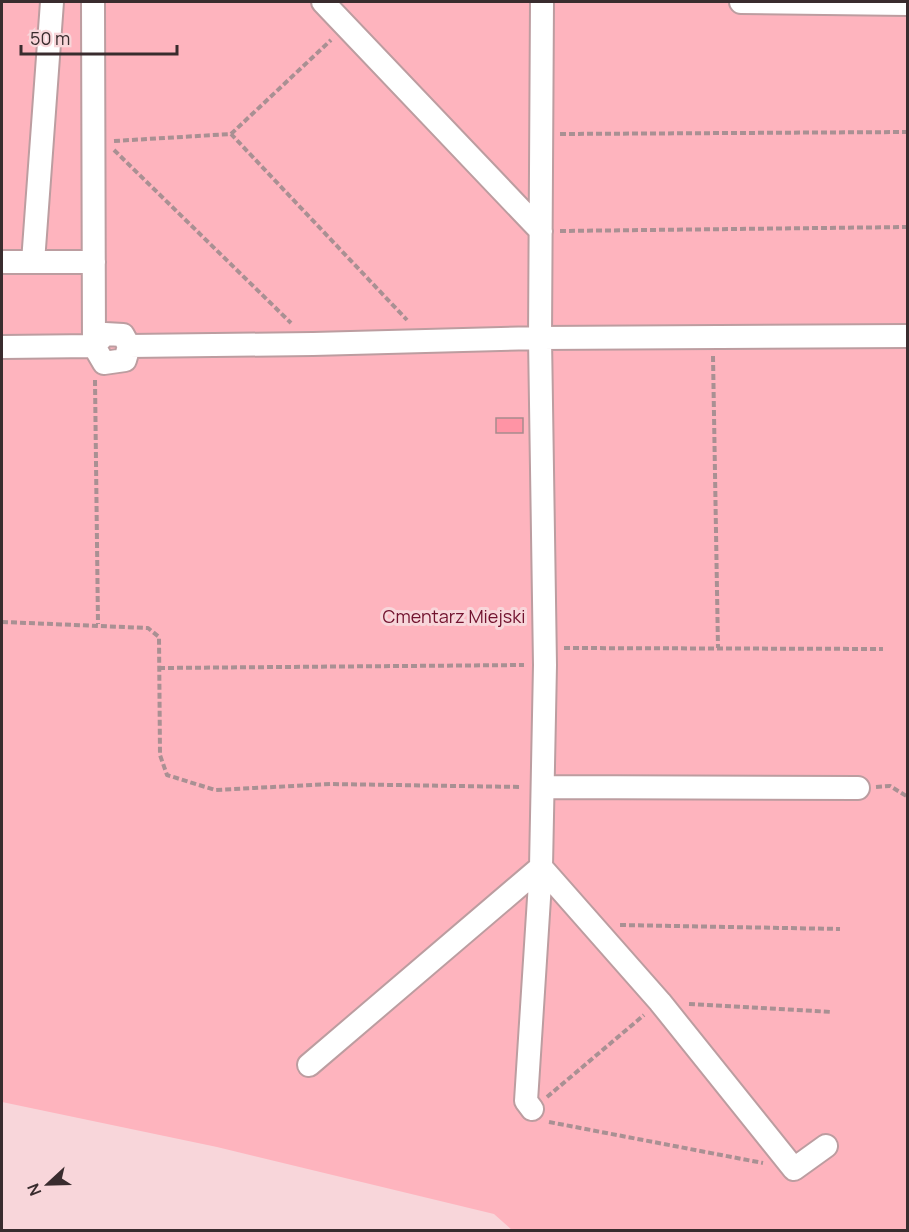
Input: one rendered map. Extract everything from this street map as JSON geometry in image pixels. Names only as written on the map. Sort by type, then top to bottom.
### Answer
[{"type":"street","points":[[33,262],[52,2]]},
{"type":"street","points":[[93,2],[99,136],[94,262],[94,346]]},
{"type":"street","points":[[323,2],[541,231]]},
{"type":"street","points":[[532,1109],[526,1101],[541,867],[545,656],[540,338],[542,2]]},
{"type":"street","points":[[741,2],[908,4]]},
{"type":"street","points":[[4,262],[94,262]]},
{"type":"street","points":[[2,346],[94,346],[105,334],[123,335],[129,346],[540,338],[908,336]]},
{"type":"street","points":[[543,787],[858,788]]},
{"type":"street","points":[[541,867],[660,1002],[794,1169],[826,1146]]},
{"type":"street","points":[[309,1065],[541,867]]},
{"type":"path","points":[[99,136],[231,134],[346,25]]},
{"type":"path","points":[[542,134],[908,132]]},
{"type":"path","points":[[231,134],[428,341]]},
{"type":"path","points":[[99,136],[313,344]]},
{"type":"path","points":[[541,231],[908,227]]},
{"type":"path","points":[[713,337],[718,648]]},
{"type":"path","points":[[94,346],[98,624]]},
{"type":"path","points":[[2,622],[98,624],[148,628],[159,637],[160,755],[167,775],[184,782],[215,790],[331,784],[543,787]]},
{"type":"path","points":[[159,668],[545,656],[718,648],[883,649]]},
{"type":"path","points":[[858,788],[890,786],[908,797]]},
{"type":"path","points":[[593,925],[840,929]]},
{"type":"path","points":[[794,1169],[542,1120],[532,1109],[660,1002],[832,1012]]},
{"type":"green space","name":"Cmentarz Miejski","points":[[2,2],[907,2],[907,1230],[512,1230],[494,1214],[217,1147],[2,1102]]},
{"type":"building","points":[[496,418],[523,418],[523,433],[496,433]]}]
